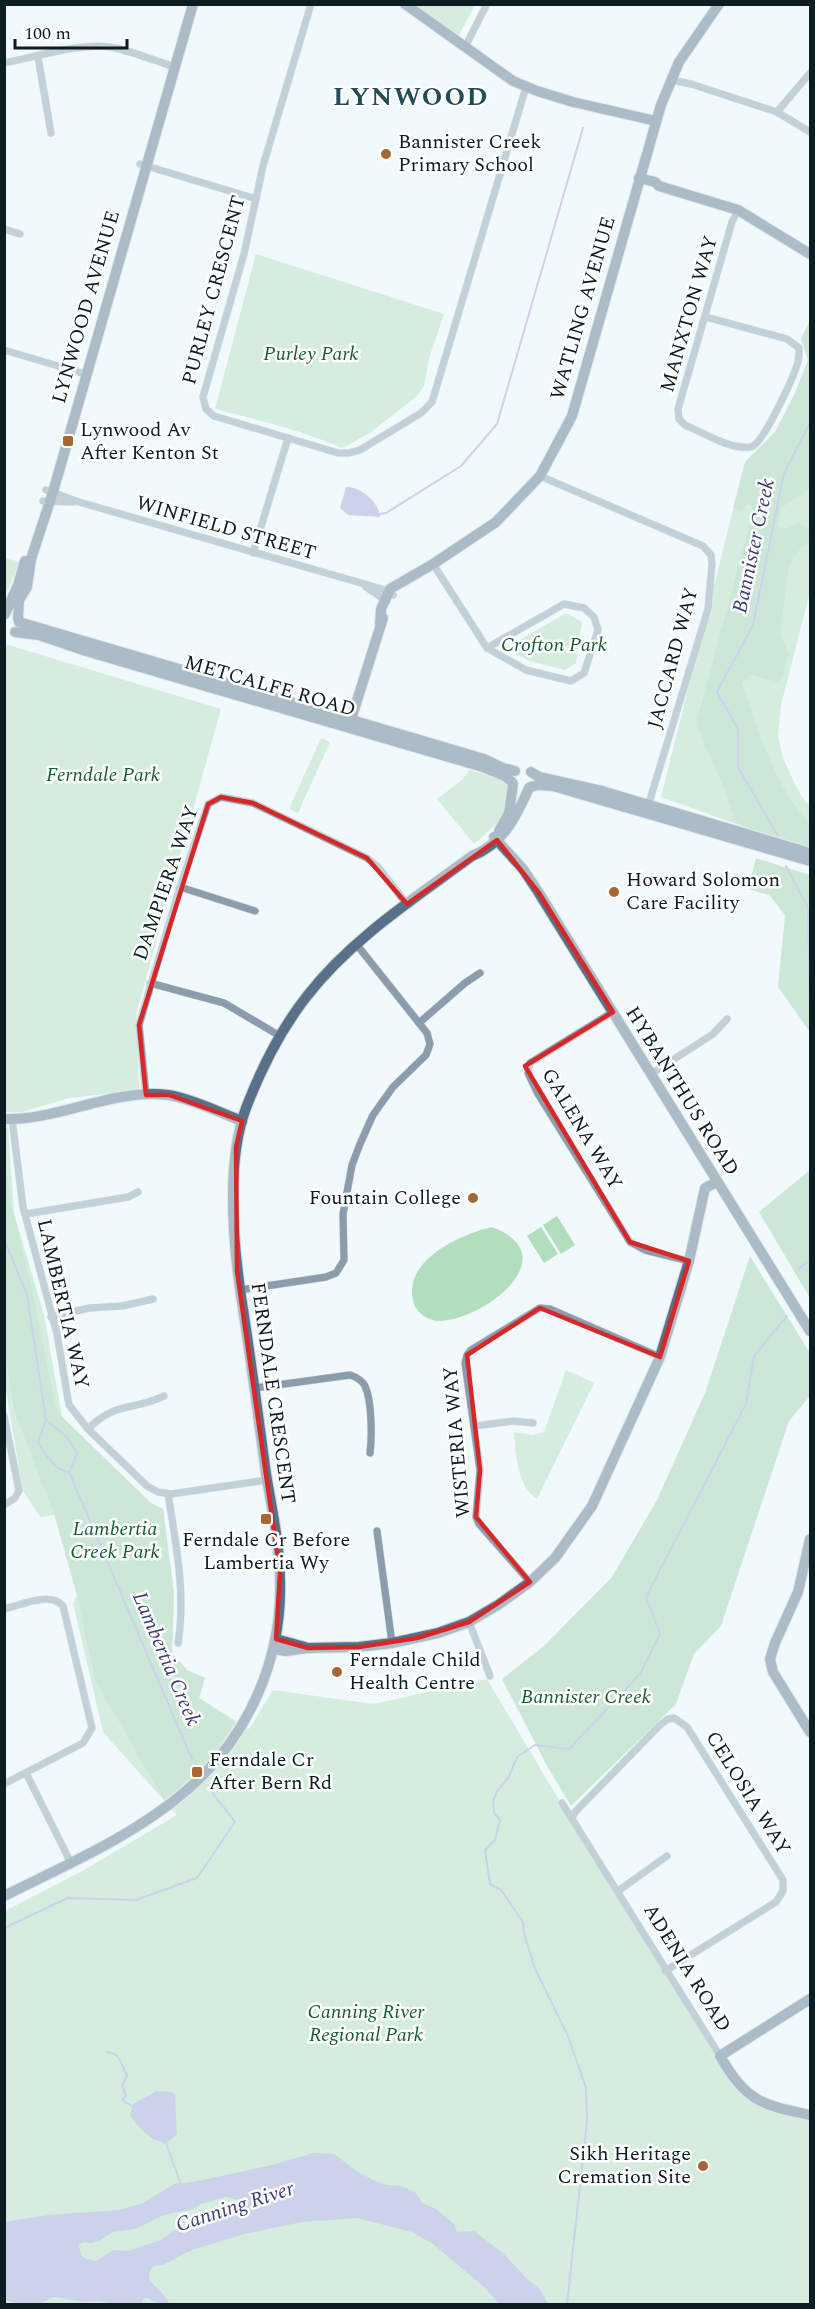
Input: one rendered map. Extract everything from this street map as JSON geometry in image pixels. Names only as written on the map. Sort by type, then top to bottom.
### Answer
[{"type":"street","name":"LYNWOOD AVENUE","points":[[172,66],[187,4]]},
{"type":"street","name":"LYNWOOD AVENUE","points":[[14,626],[19,600],[27,587],[48,496],[82,374],[172,66],[193,4]]},
{"type":"street","name":"PURLEY CRESCENT","points":[[311,4],[203,397],[206,409],[214,416],[338,453],[349,453],[360,450],[421,413],[432,402],[526,87]]},
{"type":"street","points":[[405,4],[513,81],[526,87],[624,115],[635,115],[655,124]]},
{"type":"street","points":[[465,47],[487,4]]},
{"type":"street","name":"WATLING AVENUE","points":[[349,724],[389,597],[416,573],[496,522],[540,476],[572,416],[655,124],[679,62],[719,4]]},
{"type":"street","points":[[4,63],[82,48],[102,47],[116,48],[172,66]]},
{"type":"street","points":[[38,57],[51,133]]},
{"type":"street","points":[[777,112],[810,73]]},
{"type":"street","points":[[672,80],[777,112],[810,132]]},
{"type":"street","points":[[143,165],[256,199]]},
{"type":"street","points":[[638,180],[655,182],[659,186],[738,210],[810,254]]},
{"type":"street","name":"MANXTON WAY","points":[[706,317],[787,339],[799,348],[799,361],[779,406],[760,442],[753,447],[736,446],[685,425],[679,419],[678,409],[732,222],[738,210]]},
{"type":"street","points":[[4,229],[20,234]]},
{"type":"street","points":[[4,350],[82,374]]},
{"type":"street","points":[[253,552],[288,438]]},
{"type":"street","name":"JACCARD WAY","points":[[540,476],[704,546],[711,555],[708,609],[647,809]]},
{"type":"street","name":"LYNWOOD AVENUE","points":[[5,614],[18,585],[48,496]]},
{"type":"street","name":"WINFIELD STREET","points":[[48,496],[79,502],[253,552],[364,586],[389,597]]},
{"type":"street","points":[[433,564],[487,648],[526,670],[571,681],[584,673],[598,630],[594,617],[584,608],[564,604],[487,648]]},
{"type":"street","name":"METCALFE ROAD","points":[[5,614],[12,614],[14,626],[97,654],[349,724],[494,770],[513,779],[519,789],[546,784],[810,853]]},
{"type":"street","name":"METCALFE ROAD","points":[[513,779],[523,768],[539,777],[602,791],[647,809],[810,861]]},
{"type":"street","points":[[529,787],[534,778],[531,772]]},
{"type":"street","name":"FERNDALE CRESCENT","points":[[498,835],[509,813],[513,779]]},
{"type":"street","name":"FERNDALE CRESCENT","points":[[4,1896],[71,1863],[151,1816],[186,1791],[210,1767],[250,1713],[266,1679],[275,1644],[280,1573],[235,1244],[234,1182],[236,1147],[242,1121],[258,1078],[280,1036],[306,996],[357,945],[498,835],[517,816],[529,787]]},
{"type":"street","name":"DAMPIERA WAY","points":[[146,1095],[139,1025],[150,983],[208,804],[221,797],[253,803],[367,858],[378,867],[407,904]]},
{"type":"street","name":"HYBANTHUS ROAD","points":[[498,835],[519,858],[523,869],[810,1331]]},
{"type":"street","points":[[180,887],[255,911]]},
{"type":"street","points":[[240,1290],[326,1277],[340,1269],[344,1260],[343,1214],[351,1165],[374,1115],[393,1087],[426,1055],[430,1044],[428,1033],[357,945]]},
{"type":"street","points":[[418,1023],[480,973]]},
{"type":"street","points":[[150,983],[224,1003],[280,1036]]},
{"type":"street","name":"GALENA WAY","points":[[613,1012],[530,1063],[528,1073],[538,1094],[630,1242],[645,1250],[689,1261]]},
{"type":"street","points":[[651,1074],[712,1035],[727,1019]]},
{"type":"street","points":[[8,1119],[115,1099],[169,1095],[242,1121]]},
{"type":"street","name":"LAMBERTIA WAY","points":[[8,1119],[26,1214],[57,1334],[66,1396],[74,1413],[88,1429],[147,1486],[168,1494]]},
{"type":"street","points":[[275,1644],[308,1648],[359,1647],[392,1643],[438,1632],[469,1622],[498,1605],[530,1582],[555,1558],[592,1506],[660,1357],[689,1261],[705,1188],[720,1187]]},
{"type":"street","points":[[26,1214],[128,1197],[138,1192]]},
{"type":"street","points":[[51,1317],[89,1308],[122,1306],[153,1299]]},
{"type":"street","name":"WISTERIA WAY","points":[[530,1582],[479,1524],[476,1517],[480,1470],[465,1363],[467,1355],[471,1350],[540,1308],[550,1309],[660,1357]]},
{"type":"street","points":[[255,1388],[350,1375],[358,1378],[366,1389],[372,1434],[370,1453]]},
{"type":"street","points":[[88,1429],[109,1412],[152,1402],[164,1396]]},
{"type":"street","points":[[4,1416],[19,1490],[15,1498],[4,1505]]},
{"type":"street","points":[[474,1426],[514,1421],[533,1423]]},
{"type":"street","points":[[178,1643],[181,1624],[180,1568],[168,1494],[267,1480]]},
{"type":"street","points":[[377,1531],[392,1643]]},
{"type":"street","points":[[810,1539],[807,1576],[770,1653],[773,1672],[810,1732]]},
{"type":"street","points":[[4,1609],[41,1600],[54,1599],[59,1602],[66,1615],[92,1728],[83,1743],[4,1784]]},
{"type":"street","points":[[469,1622],[490,1676]]},
{"type":"street","name":"CELOSIA WAY","points":[[572,1818],[575,1812],[660,1725],[674,1718],[687,1727],[783,1880],[783,1892],[776,1902],[665,1971]]},
{"type":"street","points":[[26,1773],[71,1863]]},
{"type":"street","name":"ADENIA ROAD","points":[[562,1803],[735,2080],[748,2094],[763,2103],[810,2115]]},
{"type":"street","points":[[618,1891],[667,1856]]},
{"type":"street","points":[[720,2056],[810,1999]]},
{"type":"highlighted area","points":[[221,797],[253,803],[367,858],[407,904],[497,840],[539,893],[613,1012],[525,1066],[630,1242],[689,1261],[660,1357],[540,1308],[467,1355],[480,1470],[476,1517],[530,1582],[469,1622],[417,1638],[359,1647],[308,1648],[276,1639],[280,1573],[237,1271],[236,1147],[242,1121],[169,1095],[146,1095],[139,1025],[208,804]]},
{"type":"green space","points":[[413,5],[475,5],[458,37]]},
{"type":"green space","name":"Purley Park","points":[[256,254],[444,314],[429,358],[424,386],[417,396],[370,433],[342,448],[263,421],[215,409]]},
{"type":"green space","name":"Bannister Creek","points":[[810,320],[810,592],[781,705],[778,736],[783,758],[792,778],[810,807],[810,847],[753,830],[661,797],[745,462],[775,432],[795,393],[808,360],[801,339]]},
{"type":"green space","name":"Bannister Creek","points":[[810,320],[810,489],[781,508],[778,526],[786,529],[798,522],[810,530],[808,544],[800,549],[789,565],[780,635],[789,653],[783,676],[778,682],[750,675],[742,683],[761,739],[777,776],[810,823],[810,847],[753,830],[735,822],[727,795],[696,724],[752,515],[752,506],[747,504],[742,511],[733,508],[745,462],[775,432],[795,393],[808,360],[801,339]]},
{"type":"green space","points":[[5,558],[20,562],[5,596]]},
{"type":"green space","name":"Crofton Park","points":[[566,613],[582,622],[576,663],[565,670],[529,661],[506,648]]},
{"type":"green space","name":"Ferndale Park","points":[[5,644],[221,709],[136,1014],[139,1090],[69,1098],[22,1112],[5,1112]]},
{"type":"green space","points":[[321,738],[330,742],[298,813],[289,809]]},
{"type":"green space","points":[[470,770],[503,780],[510,797],[496,824],[474,844],[437,799],[462,780]]},
{"type":"green space","points":[[756,858],[810,875],[810,1032],[778,987],[785,915],[769,895],[748,889]]},
{"type":"green space","name":"Canning River Regional Park","points":[[4,1124],[8,1127],[14,1213],[44,1315],[62,1417],[151,1503],[163,1509],[174,1594],[172,1653],[187,1670],[205,1678],[199,1698],[249,1729],[273,1690],[373,1704],[487,1679],[565,1810],[742,2091],[810,2115],[810,2304],[5,2304],[5,1911],[84,1870],[177,1815],[103,1732],[73,1603],[77,1595],[55,1515],[40,1517],[23,1491],[5,1386]]},
{"type":"green space","name":"Lambertia Creek Park","points":[[4,1152],[12,1208],[30,1280],[57,1412],[151,1503],[163,1509],[174,1594],[172,1653],[187,1670],[205,1678],[199,1698],[235,1722],[206,1766],[164,1800],[95,1680],[77,1595],[54,1514],[14,1410],[4,1345]]},
{"type":"green space","points":[[810,1170],[810,1298],[759,1212]]},
{"type":"green space","points":[[557,1216],[575,1245],[561,1254],[543,1225]]},
{"type":"green space","points":[[492,1227],[513,1239],[522,1253],[521,1269],[511,1284],[478,1310],[458,1318],[439,1321],[427,1318],[414,1304],[412,1289],[416,1275],[424,1263],[435,1253],[464,1236]]},
{"type":"green space","points":[[541,1227],[558,1254],[544,1263],[527,1236]]},
{"type":"green space","name":"Bannister Creek","points":[[750,1256],[810,1353],[810,1396],[789,1421],[721,1626],[694,1654],[676,1704],[571,1806],[546,1764],[502,1679],[544,1646],[612,1577],[657,1500],[705,1393]]},
{"type":"green space","points":[[566,1370],[594,1383],[537,1499],[530,1493],[521,1478],[514,1432],[533,1435],[544,1432]]},
{"type":"water","points":[[346,487],[357,489],[368,496],[379,511],[380,517],[348,515],[340,508]]},
{"type":"water","points":[[157,2091],[172,2092],[175,2096],[177,2134],[166,2143],[150,2137],[130,2115],[133,2104]]},
{"type":"water","name":"Canning River","points":[[313,2153],[334,2154],[358,2172],[375,2181],[401,2186],[416,2193],[422,2203],[436,2209],[454,2224],[457,2232],[474,2231],[504,2254],[527,2279],[541,2290],[548,2304],[499,2304],[484,2287],[433,2244],[412,2232],[357,2218],[302,2222],[244,2234],[192,2250],[163,2265],[154,2266],[149,2276],[169,2304],[160,2304],[147,2298],[143,2299],[141,2304],[84,2302],[54,2297],[39,2304],[20,2304],[5,2300],[5,2222],[49,2215],[118,2210],[141,2204],[174,2184],[272,2165]],"holes":[[[226,2197],[240,2200],[245,2207],[241,2210],[224,2218],[210,2219],[178,2228],[161,2240],[128,2251],[114,2250],[96,2261],[86,2259],[81,2255],[79,2244],[84,2242],[91,2243],[101,2240],[113,2232],[135,2229],[164,2215],[193,2209],[201,2204]]]},
{"type":"waterway","points":[[380,514],[386,513],[461,466],[497,424],[583,128]]},
{"type":"waterway","name":"Bannister Creek","points":[[778,836],[738,767],[738,729],[717,692],[753,625],[784,473],[810,423]]},
{"type":"waterway","name":"Bannister Creek","points":[[786,866],[808,908],[810,1009]]},
{"type":"waterway","points":[[4,1239],[27,1295],[46,1420],[67,1437],[77,1453],[70,1471]]},
{"type":"waterway","name":"Bannister Creek","points":[[798,1269],[810,1260]]},
{"type":"waterway","name":"Bannister Creek","points":[[567,2304],[587,2122],[586,2088],[568,2036],[535,1969],[524,1934],[523,1922],[501,1890],[490,1884],[485,1850],[495,1840],[500,1820],[494,1813],[493,1801],[498,1790],[508,1778],[517,1757],[535,1745],[569,1749],[640,1674],[660,1634],[646,1597],[746,1404],[754,1356],[787,1316]]},
{"type":"waterway","points":[[46,1420],[38,1443],[55,1465],[69,1472]]},
{"type":"waterway","name":"Lambertia Creek","points":[[69,1472],[192,1759]]},
{"type":"waterway","name":"Lambertia Creek","points":[[4,1928],[68,1898],[136,1900],[197,1878],[235,1822],[212,1792]]},
{"type":"waterway","points":[[107,2052],[118,2057],[122,2064],[127,2075],[122,2086],[126,2096],[122,2100],[132,2106]]},
{"type":"waterway","points":[[166,2143],[180,2182]]},
{"type":"place","name":"Bannister Creek Primary School","points":[[386,154]]},
{"type":"place","name":"Lynwood Av After Kenton St","points":[[68,441]]},
{"type":"place","name":"Howard Solomon Care Facility","points":[[614,892]]},
{"type":"place","name":"Fountain College","points":[[473,1198]]},
{"type":"place","name":"Ferndale Cr Before Lambertia Wy","points":[[266,1519]]},
{"type":"place","name":"Ferndale Child Health Centre","points":[[337,1672]]},
{"type":"place","name":"Ferndale Cr After Bern Rd","points":[[197,1772]]},
{"type":"place","name":"Sikh Heritage Cremation Site","points":[[703,2166]]},
{"type":"district","name":"LYNWOOD","points":[[411,97]]}]
